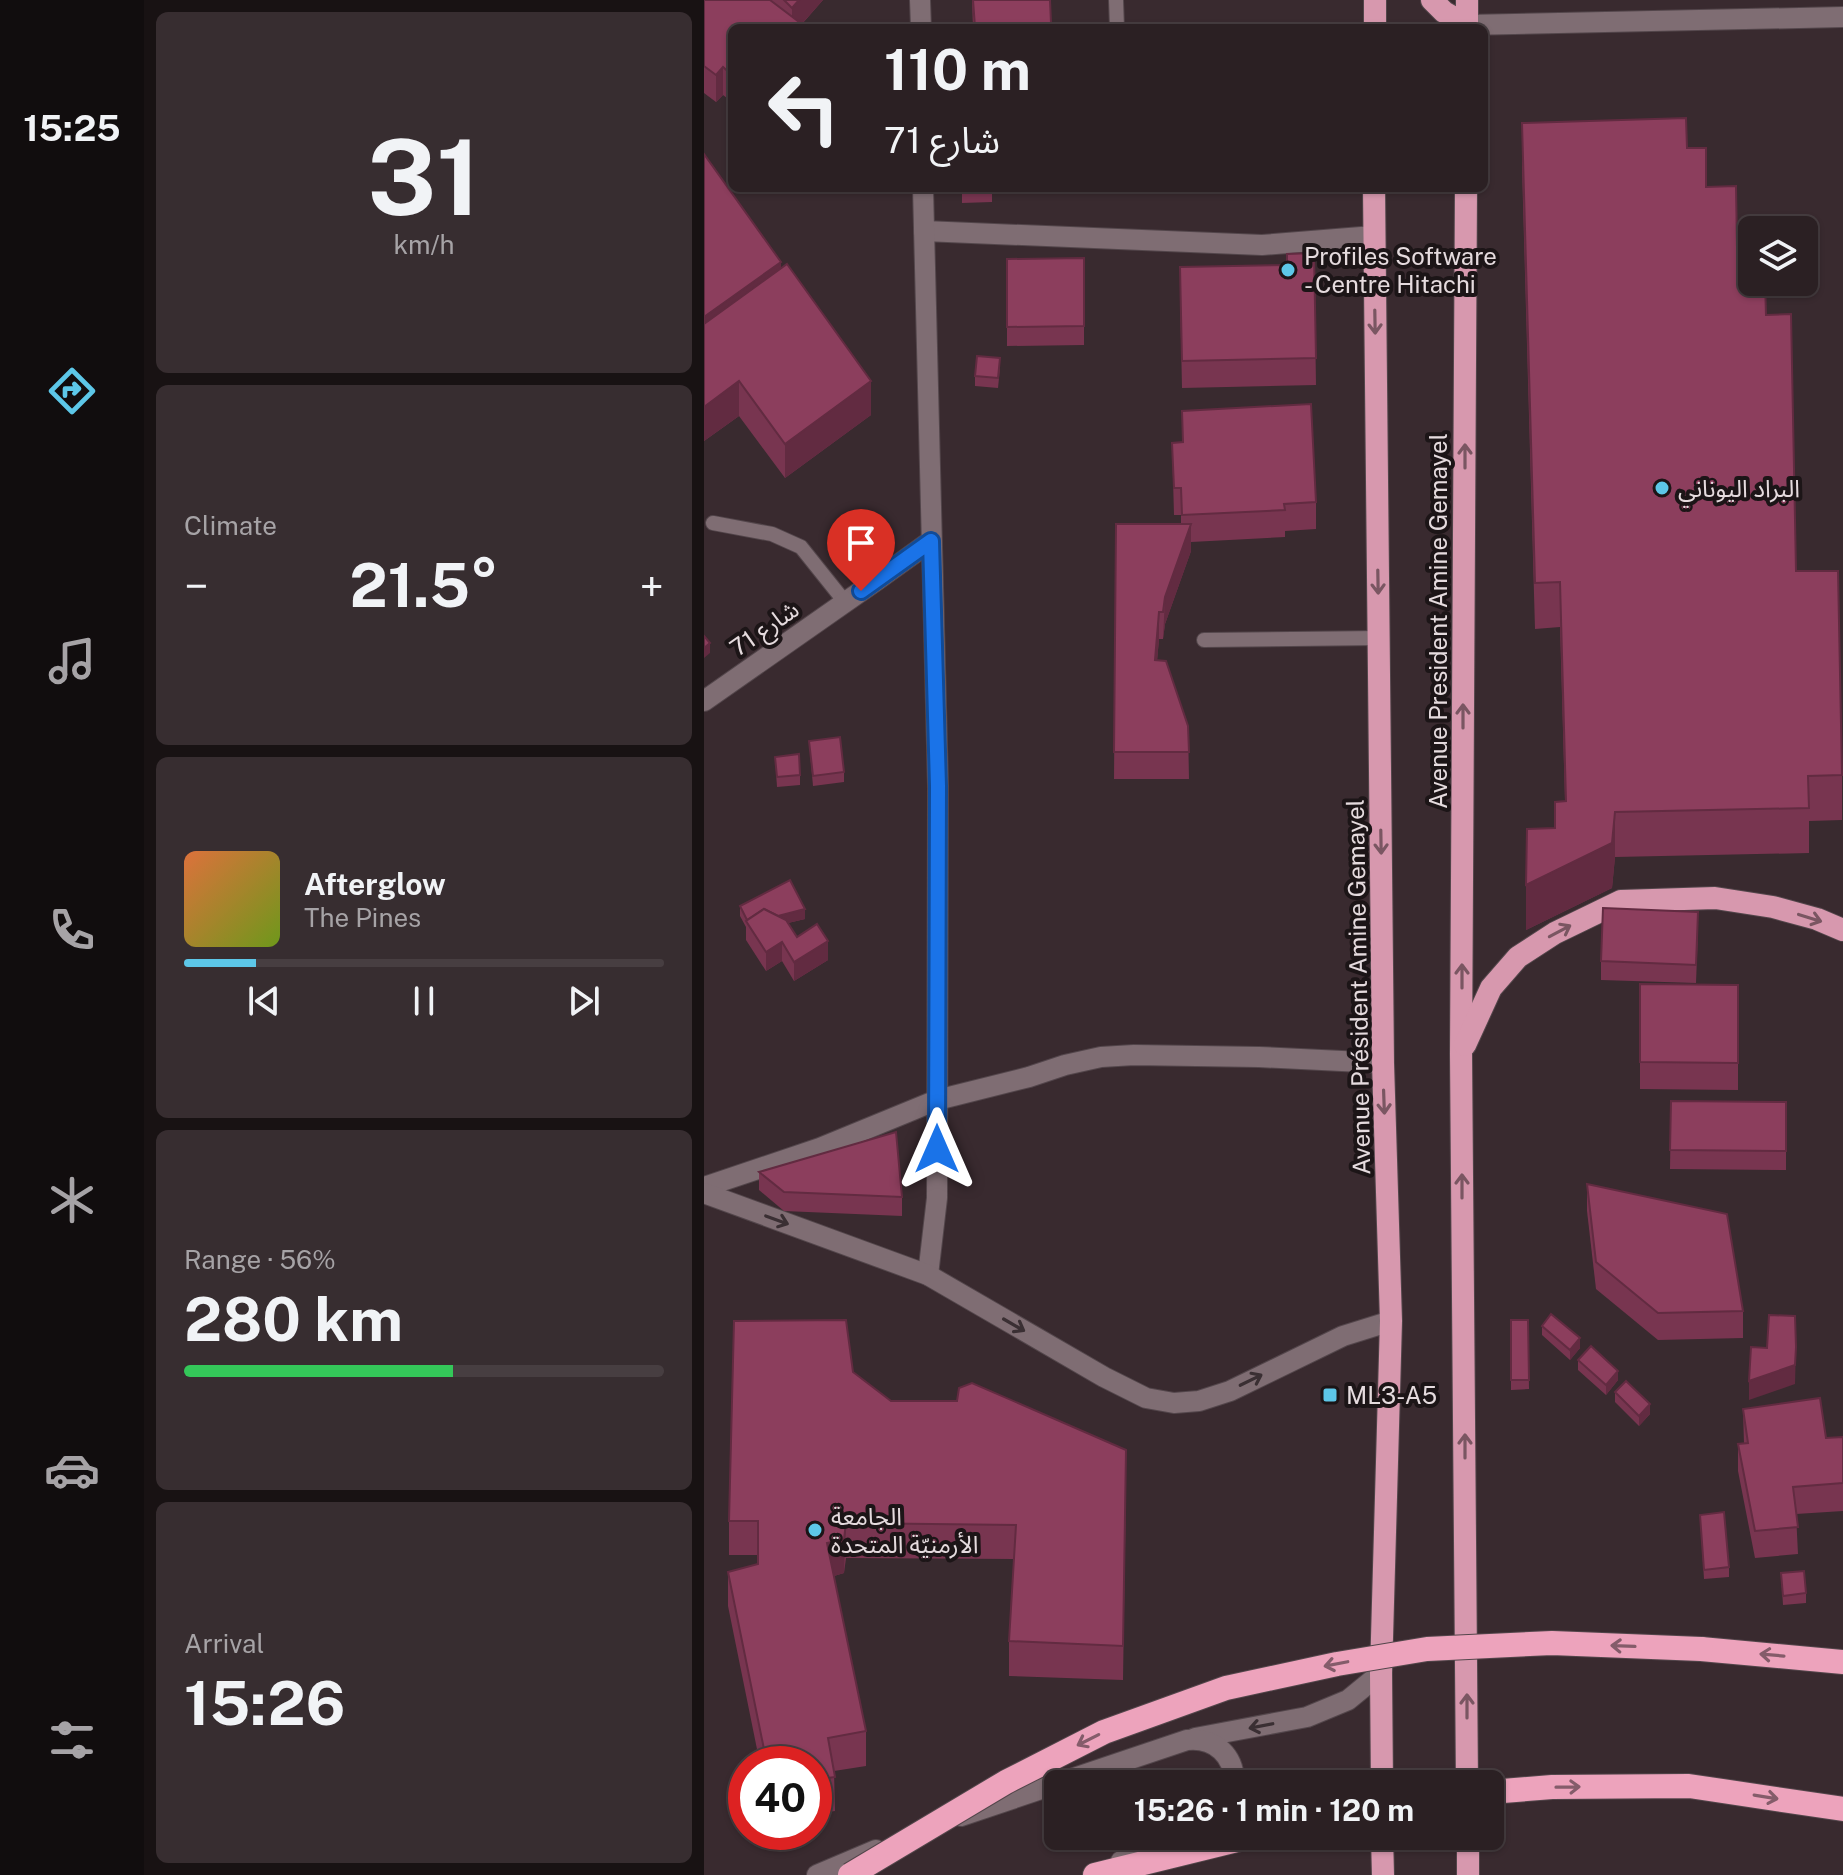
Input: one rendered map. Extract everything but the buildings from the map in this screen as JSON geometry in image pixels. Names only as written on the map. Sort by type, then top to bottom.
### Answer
[{"type":"highway","points":[[1375,0],[1375,24]]},
{"type":"highway","points":[[1432,0],[1464,24]]},
{"type":"highway","points":[[1467,0],[1467,24]]},
{"type":"highway","name":"Avenue Président Amine Gemayel","points":[[1374,192],[1383,1063],[1391,1321],[1381,1673],[1382,1770]]},
{"type":"highway","name":"Avenue President Amine Gemayel","points":[[1461,1054],[1466,192]]},
{"type":"highway","points":[[1467,1770],[1461,1054],[1491,988],[1518,957],[1555,933],[1621,901],[1715,898],[1773,907],[1843,930]]},
{"type":"highway","points":[[850,1875],[1006,1782],[1104,1732],[1226,1688],[1337,1664],[1427,1649],[1552,1643],[1701,1649],[1843,1662]]},
{"type":"highway","points":[[1504,1791],[1552,1787],[1689,1786],[1843,1809]]},
{"type":"highway","points":[[1095,1875],[1196,1850]]},
{"type":"highway","points":[[1382,1850],[1383,1875]]},
{"type":"highway","points":[[1468,1850],[1468,1875]]},
{"type":"street","points":[[920,0],[921,24]]},
{"type":"street","points":[[1488,25],[1843,17]]},
{"type":"street","points":[[923,192],[938,786],[937,1198],[928,1275]]},
{"type":"street","points":[[924,231],[1262,245],[1374,236]]},
{"type":"street","name":"شارع 71","points":[[704,701],[931,541]]},
{"type":"street","points":[[704,1190],[820,1148],[937,1100],[1101,1057],[1259,1057],[1383,1063]]},
{"type":"street","points":[[704,1190],[928,1275],[1146,1398],[1174,1403],[1199,1401],[1230,1391],[1343,1336],[1391,1321]]},
{"type":"street","points":[[817,1875],[931,1826],[1187,1740],[1307,1717],[1348,1700],[1381,1673]]},
{"type":"street","points":[[1187,1740],[1206,1741],[1222,1750],[1233,1770]]},
{"type":"street","points":[[1088,1875],[1146,1850]]},
{"type":"lane","points":[[1116,0],[1117,24]]},
{"type":"lane","points":[[713,523],[772,534],[801,547],[845,602]]},
{"type":"lane","points":[[1204,640],[1379,638]]},
{"type":"place","name":"Profiles Software - Centre Hitachi","points":[[1288,270]]},
{"type":"place","name":"البراد اليوناني","points":[[1662,488]]},
{"type":"place","name":"ML3-A5","points":[[1330,1395]]},
{"type":"place","name":"الجامعة الأرمنيّة المتحدة","points":[[815,1530]]},
{"type":"route","points":[[861,591],[931,541],[938,786],[937,1149]]}]
